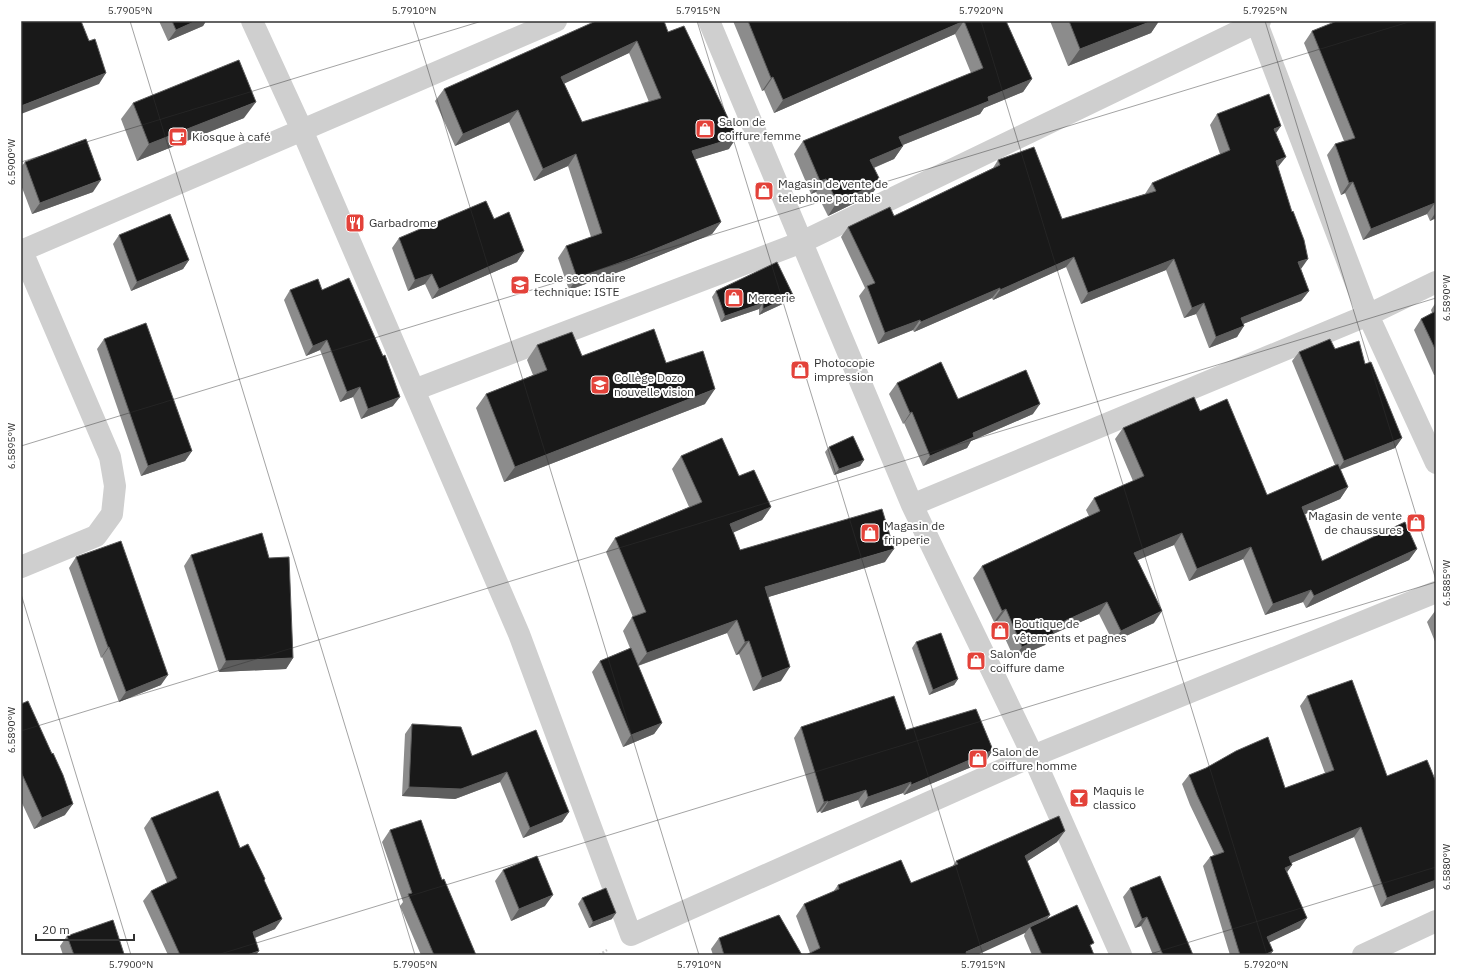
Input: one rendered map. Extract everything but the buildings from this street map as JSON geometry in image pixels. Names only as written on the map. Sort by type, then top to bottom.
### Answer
[{"type":"street","points":[[252,21],[302,130],[519,634],[631,935],[1033,756],[1436,592]]},
{"type":"street","points":[[21,567],[96,536],[112,514],[115,486],[110,457],[21,250],[556,21]]},
{"type":"street","points":[[709,21],[912,505],[1033,756],[1121,955]]},
{"type":"street","points":[[414,390],[802,242],[1257,22],[1368,315],[1436,463]]},
{"type":"street","points":[[912,505],[1368,315],[1436,282]]},
{"type":"street","points":[[1363,955],[1436,921]]},
{"type":"place","name":"Salon de coiffure femme","points":[[705,129]]},
{"type":"place","name":"Kiosque à café","points":[[178,137]]},
{"type":"place","name":"Magasin de vente de telephone portable","points":[[764,191]]},
{"type":"place","name":"Garbadrome","points":[[355,223]]},
{"type":"place","name":"Ecole secondaire technique: ISTE","points":[[520,285]]},
{"type":"place","name":"Mercerie","points":[[734,298]]},
{"type":"place","name":"Photocopie impression","points":[[800,370]]},
{"type":"place","name":"Collège Dozo nouvelle vision","points":[[600,385]]},
{"type":"place","name":"Magasin de vente de chaussures","points":[[1416,523]]},
{"type":"place","name":"Magasin de fripperie","points":[[870,533]]},
{"type":"place","name":"Boutique de vêtements et pagnes","points":[[1000,631]]},
{"type":"place","name":"Salon de coiffure dame","points":[[976,661]]},
{"type":"place","name":"Salon de coiffure homme","points":[[978,759]]},
{"type":"place","name":"Maquis le classico","points":[[1079,798]]}]
